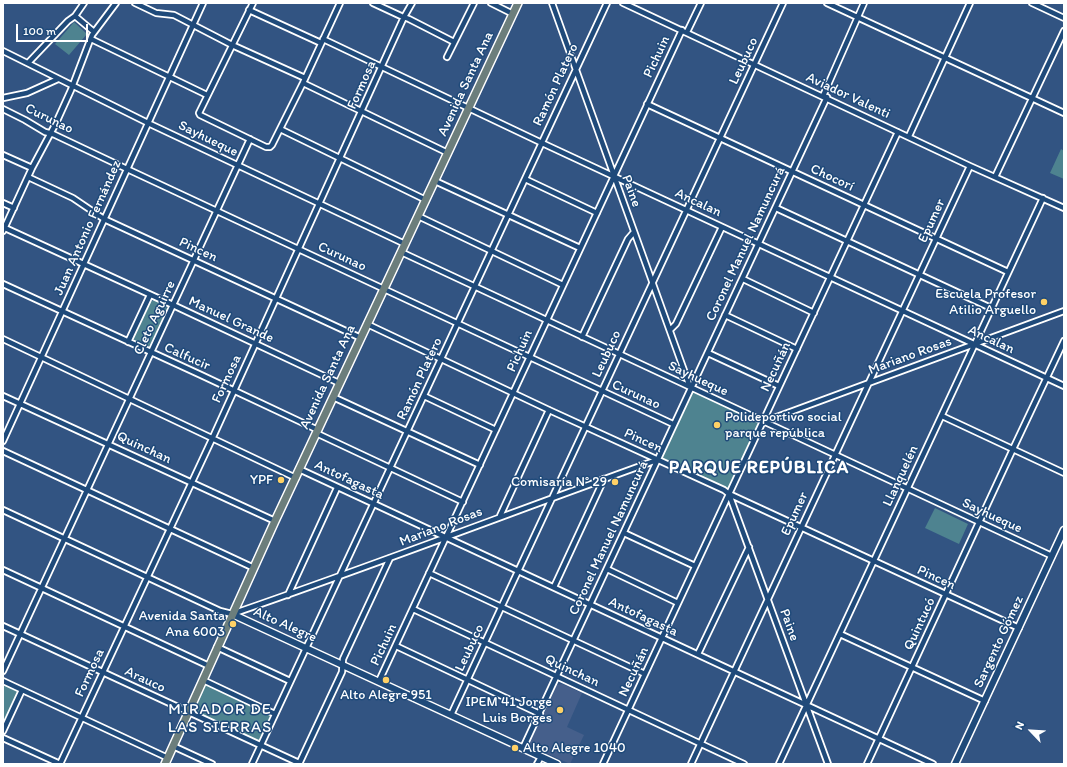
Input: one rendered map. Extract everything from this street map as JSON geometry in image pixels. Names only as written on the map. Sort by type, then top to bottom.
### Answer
[{"type":"main road","name":"Avenida Santa Ana","points":[[166,761],[299,469],[518,3]]},
{"type":"main road","name":"Sargento Gómez","points":[[955,764],[1064,530]]},
{"type":"main road","name":"Alto Alegre","points":[[232,614],[556,764]]},
{"type":"street","points":[[28,64],[68,21],[75,16],[84,3]]},
{"type":"street","points":[[4,229],[32,168],[56,123],[73,86],[94,32],[116,3]]},
{"type":"street","points":[[135,3],[156,13],[174,15],[232,45],[305,78]]},
{"type":"street","name":"Juan Antonio Fernández","points":[[3,441],[203,3]]},
{"type":"street","points":[[253,3],[199,111],[200,115],[270,147],[303,83],[338,4]]},
{"type":"street","points":[[373,3],[410,19],[454,42]]},
{"type":"street","name":"Formosa","points":[[60,764],[234,391],[404,17],[412,3]]},
{"type":"street","points":[[447,57],[474,3]]},
{"type":"street","points":[[491,3],[513,14]]},
{"type":"street","name":"Paine","points":[[552,3],[690,387]]},
{"type":"street","name":"Ramón Platero","points":[[252,764],[607,3]]},
{"type":"street","name":"Aviador Valenti","points":[[623,3],[909,136],[970,166],[1064,208]]},
{"type":"street","name":"Pichuin","points":[[379,681],[647,104],[701,3]]},
{"type":"street","name":"Leubuco","points":[[451,715],[783,3]]},
{"type":"street","points":[[826,3],[1064,113]]},
{"type":"street","name":"Coronel Manuel Namuncurá","points":[[523,748],[591,605],[690,387],[695,382],[776,208],[825,97],[864,3]]},
{"type":"street","points":[[909,136],[970,3]]},
{"type":"street","points":[[1032,3],[1064,18]]},
{"type":"street","name":"Ancalan","points":[[250,10],[382,66],[542,143],[1064,386]]},
{"type":"street","points":[[75,16],[94,32]]},
{"type":"street","points":[[995,177],[1031,98],[1064,31]]},
{"type":"street","points":[[91,39],[169,78],[207,95]]},
{"type":"street","name":"Sayhueque","points":[[3,51],[148,123],[405,244]]},
{"type":"street","points":[[3,98],[27,93],[58,79]]},
{"type":"street","points":[[303,83],[448,153]]},
{"type":"street","name":"Chocorí","points":[[647,104],[1008,272]]},
{"type":"street","name":"Curunao","points":[[3,109],[50,134],[53,134],[673,424]]},
{"type":"street","points":[[280,129],[426,200]]},
{"type":"street","name":"Necuñán","points":[[603,764],[898,132]]},
{"type":"street","name":"Cleto Aguirre","points":[[3,671],[250,139]]},
{"type":"street","points":[[3,155],[32,168]]},
{"type":"street","name":"Epumer","points":[[691,764],[970,166]]},
{"type":"street","name":"Pincen","points":[[28,177],[73,198],[104,219],[361,338]]},
{"type":"street","points":[[526,179],[597,213]]},
{"type":"street","points":[[435,181],[580,248]]},
{"type":"street","name":"Llanquelén","points":[[779,764],[1043,198]]},
{"type":"street","points":[[3,203],[14,208]]},
{"type":"street","points":[[776,208],[991,308]]},
{"type":"street","points":[[418,216],[563,285]]},
{"type":"street","points":[[670,330],[676,324],[722,227]]},
{"type":"street","name":"Manuel Grande","points":[[4,229],[173,305],[339,383]]},
{"type":"street","points":[[582,337],[628,239],[634,232]]},
{"type":"street","name":"Sayhueque","points":[[401,252],[835,456],[1052,556]]},
{"type":"street","points":[[743,279],[814,313]]},
{"type":"street","name":"Calfucir","points":[[3,284],[234,391],[390,468],[463,502]]},
{"type":"street","points":[[128,342],[150,295]]},
{"type":"street","name":"Mariano Rosas","points":[[763,422],[1064,311]]},
{"type":"street","points":[[726,315],[797,349]]},
{"type":"street","name":"Pincen","points":[[367,324],[441,360],[724,490],[729,494],[945,595],[1019,628]]},
{"type":"street","name":"Antofagasta","points":[[3,339],[296,478]]},
{"type":"street","name":"Quintucó","points":[[867,764],[1064,341]]},
{"type":"street","points":[[708,353],[779,386]]},
{"type":"street","name":"Quinchan","points":[[3,396],[275,521]]},
{"type":"street","points":[[424,396],[496,430]]},
{"type":"street","points":[[333,397],[480,465]]},
{"type":"street","points":[[500,516],[549,410]]},
{"type":"street","points":[[942,416],[1064,473]]},
{"type":"street","points":[[3,451],[254,568]]},
{"type":"street","name":"Mariano Rosas","points":[[232,614],[340,577],[500,516],[552,499],[657,460]]},
{"type":"street","name":"Antofagasta","points":[[299,469],[933,764]]},
{"type":"street","points":[[554,587],[604,479]]},
{"type":"street","points":[[288,595],[337,488]]},
{"type":"street","name":"Paine","points":[[729,494],[828,764]]},
{"type":"street","name":"Alto Alegre","points":[[3,510],[220,611],[232,614]]},
{"type":"street","points":[[624,533],[695,566]]},
{"type":"street","points":[[698,654],[748,547]]},
{"type":"street","points":[[299,764],[342,672],[343,659],[390,558]]},
{"type":"street","points":[[607,569],[678,603]]},
{"type":"street","points":[[3,570],[209,666]]},
{"type":"street","points":[[429,573],[645,674]]},
{"type":"street","name":"Quinchan","points":[[413,609],[744,764]]},
{"type":"street","name":"Arauco","points":[[3,626],[299,764]]},
{"type":"street","points":[[840,634],[984,701]]},
{"type":"street","points":[[396,646],[540,714]]},
{"type":"street","points":[[217,648],[290,681]]},
{"type":"street","points":[[203,680],[275,714]]},
{"type":"street","points":[[3,681],[81,717],[166,761]]},
{"type":"street","points":[[3,731],[22,690]]},
{"type":"street","points":[[3,738],[60,764]]},
{"type":"street","points":[[173,746],[212,764]]},
{"type":"street","points":[[537,764],[541,757]]},
{"type":"shaded area","name":"IPEM 41 Jorge Luis Borges","points":[[562,684],[582,693],[567,727],[584,735],[570,764],[529,745],[557,685]]},
{"type":"green space","points":[[74,22],[87,34],[69,55],[55,44]]},
{"type":"green space","points":[[1061,149],[1064,151],[1064,179],[1050,173]]},
{"type":"green space","points":[[154,300],[166,306],[167,309],[150,345],[147,347],[135,341],[133,337],[150,302]]},
{"type":"green space","points":[[690,387],[763,422],[729,494],[657,460]]},
{"type":"green space","points":[[935,508],[968,524],[959,544],[925,528]]},
{"type":"green space","points":[[205,683],[272,714],[258,742],[192,712]]},
{"type":"green space","points":[[3,684],[19,692],[3,725]]},
{"type":"place","name":"Escuela Profesor Atilio Arguello","points":[[1044,302]]},
{"type":"place","name":"Polideportivo social parque república","points":[[717,425]]},
{"type":"place","name":"YPF","points":[[281,480]]},
{"type":"place","name":"Comisaría N° 29","points":[[615,482]]},
{"type":"place","name":"Avenida Santa Ana 6003","points":[[233,624]]},
{"type":"place","name":"Alto Alegre 951","points":[[386,680]]},
{"type":"place","name":"IPEM 41 Jorge Luis Borges","points":[[560,710]]},
{"type":"place","name":"Alto Alegre 1040","points":[[515,748]]},
{"type":"district","name":"PARQUE REPÚBLICA","points":[[759,468]]},
{"type":"district","name":"MIRADOR DE LAS SIERRAS","points":[[220,719]]}]
